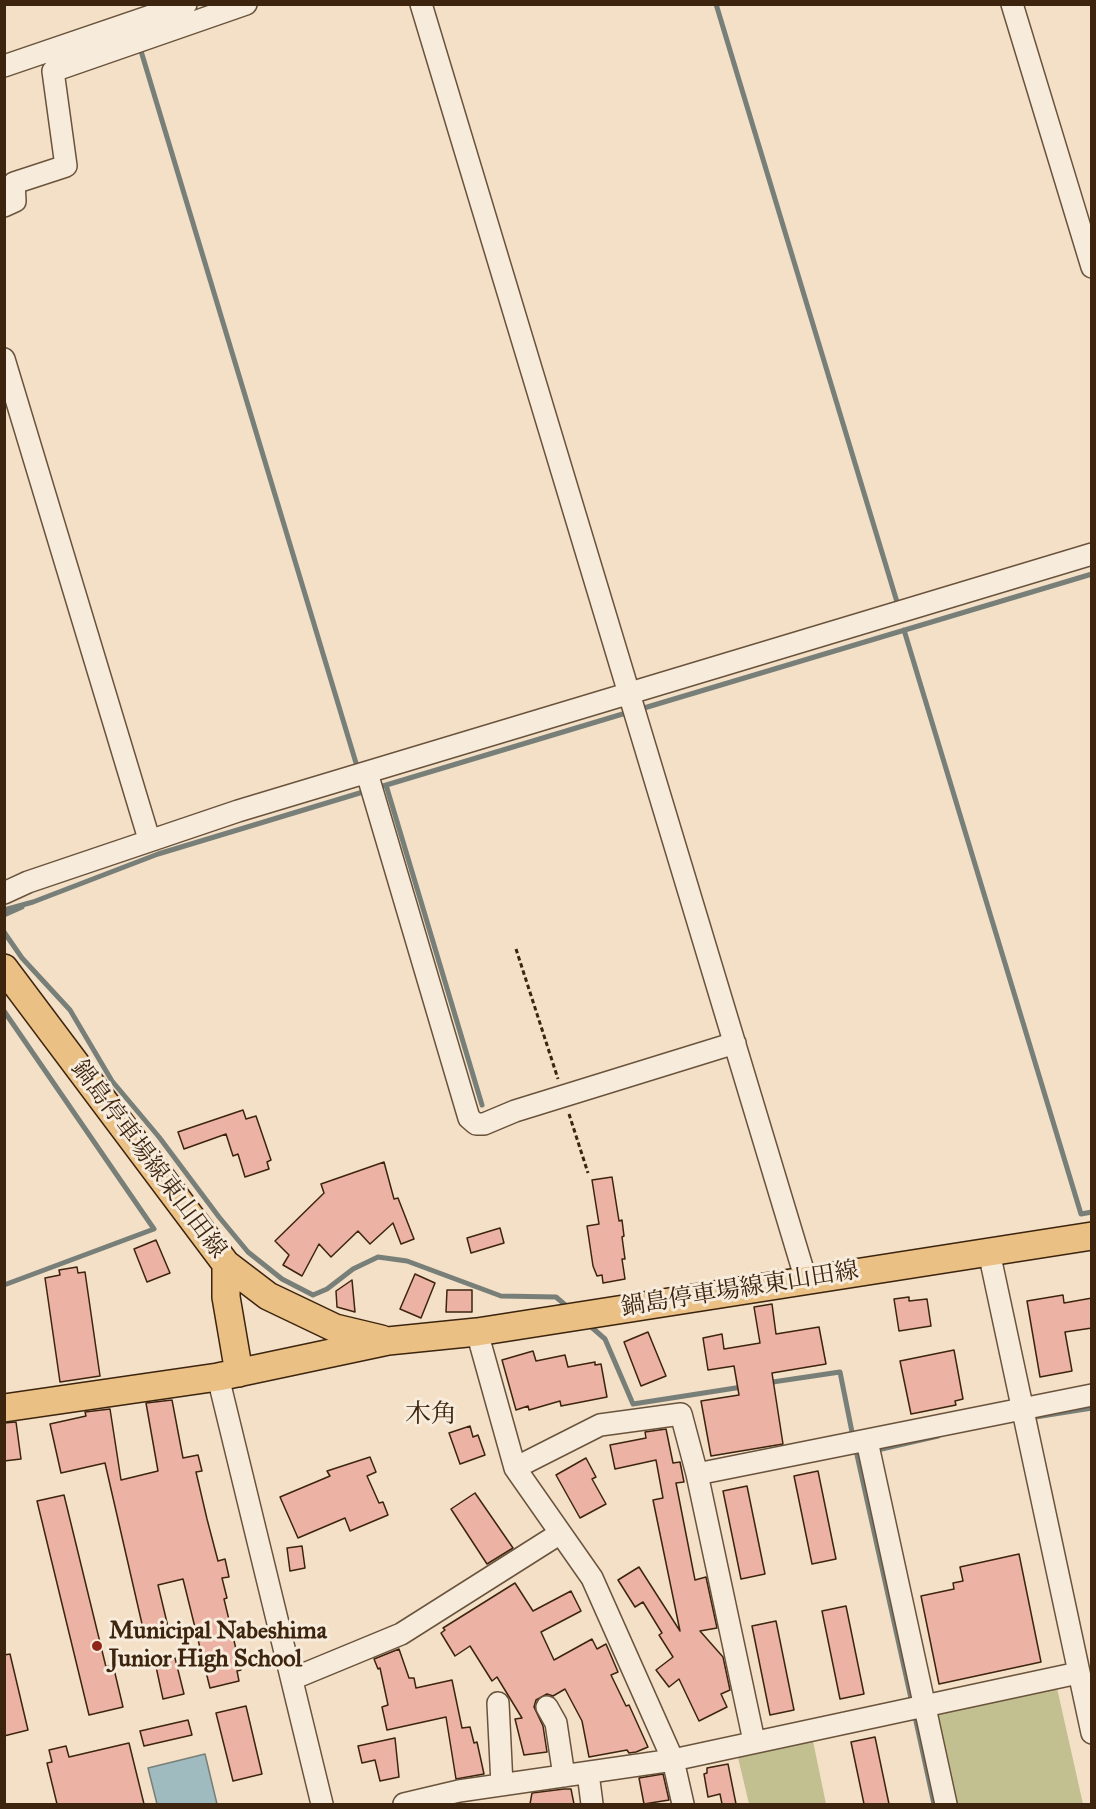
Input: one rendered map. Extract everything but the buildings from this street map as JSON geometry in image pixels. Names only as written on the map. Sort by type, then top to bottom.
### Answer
[{"type":"main road","name":"鍋島停車場線東山田線","points":[[4,968],[225,1264],[268,1296],[335,1328],[388,1341]]},
{"type":"main road","name":"鍋島停車場線東山田線","points":[[4,1408],[228,1375],[388,1341],[477,1332],[1092,1236]]},
{"type":"main road","points":[[225,1264],[228,1375]]},
{"type":"street","points":[[4,66],[186,4]]},
{"type":"street","points":[[4,206],[15,201],[14,183],[66,166],[53,71],[246,4]]},
{"type":"street","points":[[421,4],[631,693],[806,1280]]},
{"type":"street","points":[[1012,4],[1092,267]]},
{"type":"street","points":[[4,359],[149,840]]},
{"type":"street","points":[[4,893],[28,882],[149,840],[1092,554]]},
{"type":"street","points":[[367,773],[469,1118],[476,1124],[484,1124],[515,1111],[735,1044]]},
{"type":"street","points":[[989,1252],[1092,1733]]},
{"type":"street","points":[[477,1332],[515,1468],[559,1534],[592,1578],[674,1760],[683,1804]]},
{"type":"street","points":[[228,1375],[292,1679],[322,1804]]},
{"type":"street","points":[[697,1474],[859,1443],[1022,1407],[1092,1395]]},
{"type":"street","points":[[515,1468],[600,1425],[681,1414],[697,1474],[754,1741]]},
{"type":"street","points":[[859,1443],[916,1707],[946,1804]]},
{"type":"street","points":[[292,1679],[401,1634],[559,1534]]},
{"type":"street","points":[[404,1804],[459,1791],[674,1760],[1078,1672]]},
{"type":"street","points":[[498,1703],[502,1785]]},
{"type":"street","points":[[547,1707],[556,1722],[564,1776]]},
{"type":"street","points":[[588,1773],[592,1804]]},
{"type":"path","points":[[516,949],[588,1173]]},
{"type":"shaded area","points":[[1057,1688],[1083,1804],[957,1804],[936,1711]]},
{"type":"shaded area","points":[[813,1741],[826,1804],[749,1804],[736,1749]]},
{"type":"water","points":[[205,1754],[217,1804],[157,1804],[148,1768]]},
{"type":"waterway","points":[[716,4],[897,602]]},
{"type":"waterway","points":[[141,51],[356,763]]},
{"type":"waterway","points":[[644,708],[1092,574]]},
{"type":"waterway","points":[[904,630],[1081,1214],[1092,1212]]},
{"type":"waterway","points":[[383,786],[626,713]]},
{"type":"waterway","points":[[386,785],[482,1105]]},
{"type":"waterway","points":[[4,910],[33,902],[158,854],[363,792]]},
{"type":"waterway","points":[[4,915],[22,907]]},
{"type":"waterway","points":[[4,932],[22,958],[70,1010],[112,1081],[159,1137],[219,1217],[248,1252],[282,1279],[313,1295],[327,1289],[353,1269],[378,1257],[407,1261],[501,1296],[556,1297],[570,1309]]},
{"type":"waterway","points":[[4,1011],[154,1229],[4,1285]]},
{"type":"waterway","points":[[589,1325],[605,1339],[633,1404],[742,1387]]},
{"type":"waterway","points":[[766,1383],[840,1372],[853,1437]]},
{"type":"waterway","points":[[1029,1418],[1092,1408]]},
{"type":"waterway","points":[[873,1451],[938,1436]]},
{"type":"waterway","points":[[855,1446],[912,1703]]},
{"type":"waterway","points":[[914,1712],[934,1804]]},
{"type":"place","name":"Municipal Nabeshima Junior High School","points":[[97,1646]]},
{"type":"district","name":"木角","points":[[431,1416]]}]
